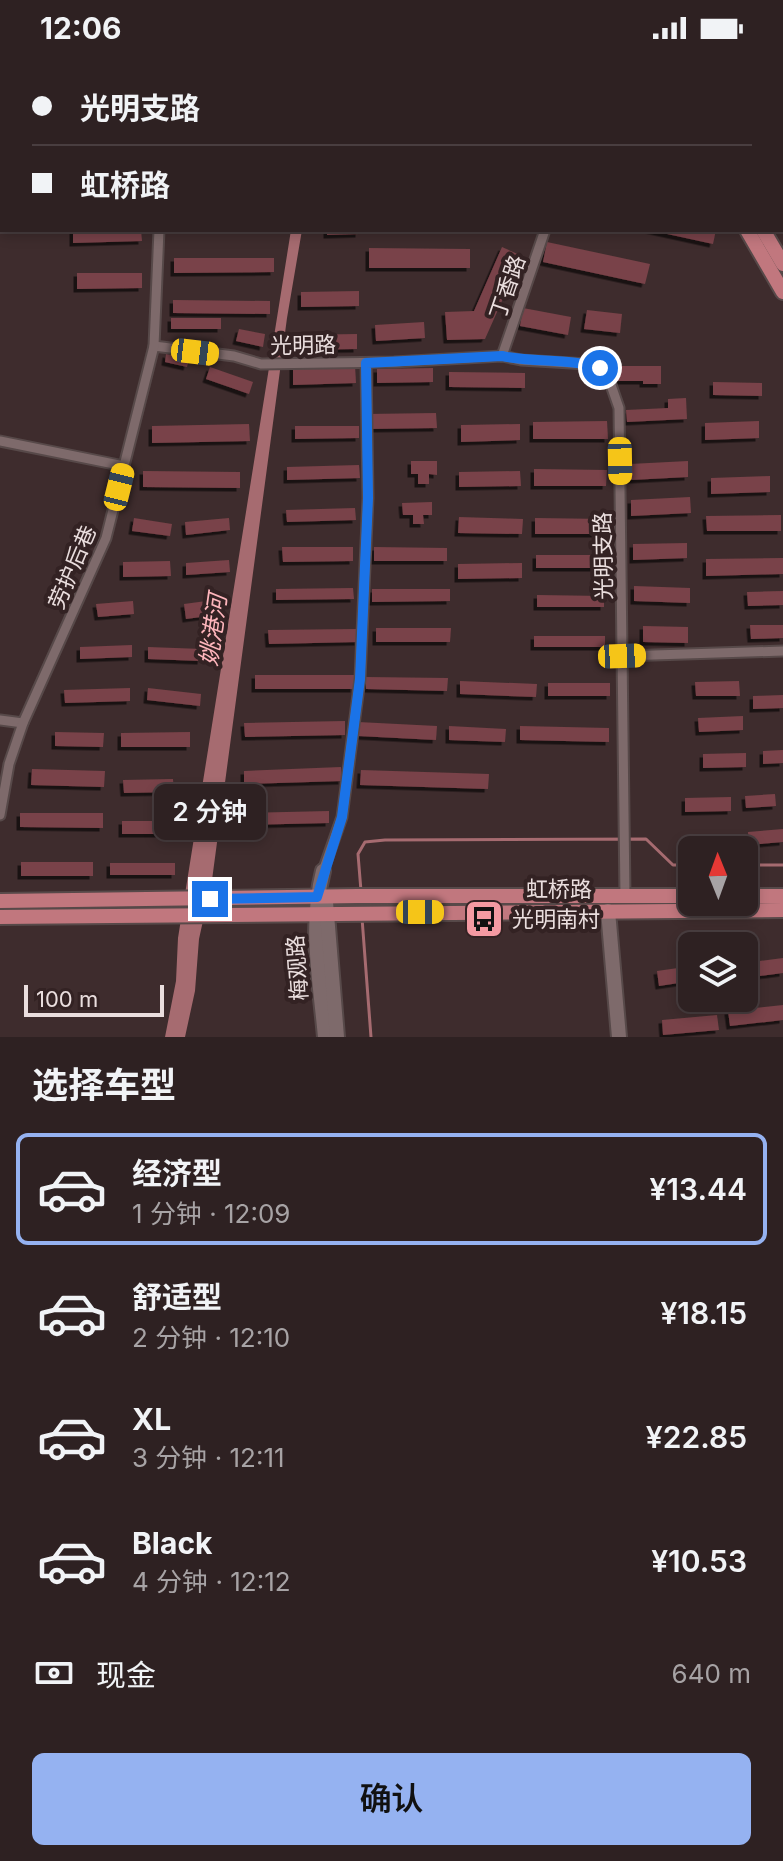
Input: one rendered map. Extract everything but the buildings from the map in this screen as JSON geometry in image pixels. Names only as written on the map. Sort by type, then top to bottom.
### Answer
[{"type":"main road","points":[[748,232],[783,292]]},
{"type":"main road","points":[[764,232],[783,264]]},
{"type":"main road","name":"虹桥路","points":[[0,901],[678,896]]},
{"type":"main road","points":[[758,896],[783,896]]},
{"type":"main road","name":"虹桥路","points":[[0,917],[783,910]]},
{"type":"street","name":"劳护后巷","points":[[0,815],[9,764],[23,723],[106,538],[154,346],[159,232]]},
{"type":"street","name":"丁香路","points":[[502,356],[544,232]]},
{"type":"street","name":"光明路","points":[[154,346],[234,356],[261,364],[366,363],[502,356]]},
{"type":"street","name":"光明支路","points":[[502,356],[600,368],[611,385],[619,408],[625,896]]},
{"type":"street","points":[[323,871],[342,817],[360,679],[368,498],[366,363]]},
{"type":"street","points":[[0,441],[124,466]]},
{"type":"street","points":[[622,656],[783,651]]},
{"type":"street","points":[[0,720],[23,723]]},
{"type":"street","name":"梅观路","points":[[323,871],[321,914],[325,1037]]},
{"type":"street","points":[[608,911],[619,1037]]},
{"type":"street","name":"梅观路","points":[[321,914],[337,1037]]},
{"type":"shaded area","points":[[291,232],[302,232],[287,318],[212,880],[199,939],[195,991],[185,1037],[165,1037],[176,981],[178,938]]},
{"type":"waterway","points":[[361,891],[358,854],[365,842],[385,840],[646,839],[673,865],[678,865]]},
{"type":"waterway","points":[[758,865],[783,865]]},
{"type":"waterway","points":[[362,918],[371,1037]]},
{"type":"place","name":"光明南村","points":[[484,919]]},
{"type":"route","points":[[210,899],[317,897],[342,817],[365,614],[368,498],[366,363],[502,356],[600,368]]},
{"type":"water label","name":"姚港河","points":[[213,630]]}]
